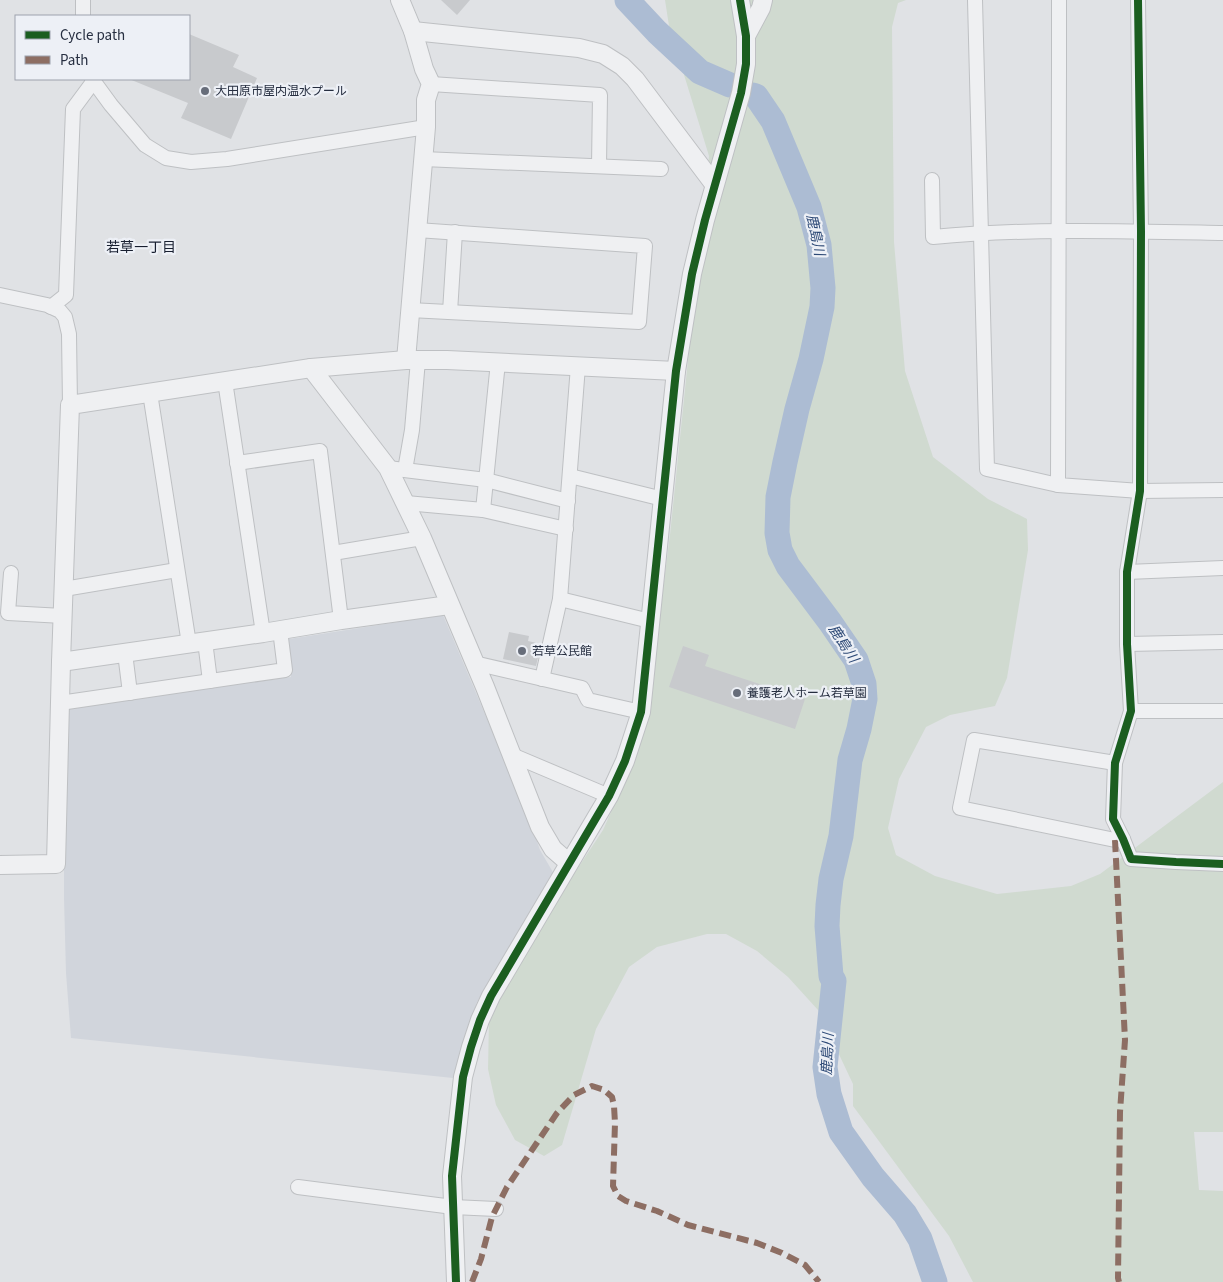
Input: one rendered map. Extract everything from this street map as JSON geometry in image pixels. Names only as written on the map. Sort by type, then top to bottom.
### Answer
[{"type":"street","points":[[83,0],[83,15]]},
{"type":"street","points":[[400,0],[431,84],[426,100],[426,126],[410,310],[412,430],[406,470]]},
{"type":"street","points":[[456,1282],[452,1176],[463,1077],[471,1047],[491,996],[608,796],[625,761],[640,712],[676,371],[692,274],[704,220],[741,93],[746,64],[746,36],[740,0]]},
{"type":"street","points":[[746,36],[761,8],[763,0]]},
{"type":"street","points":[[975,0],[987,469],[1058,486],[1140,492],[1223,490]]},
{"type":"street","points":[[1058,0],[1058,486]]},
{"type":"street","points":[[1138,0],[1141,231],[1140,492],[1128,572],[1127,644],[1131,711],[1115,763],[1113,819],[1130,859],[1223,864]]},
{"type":"street","points":[[413,31],[579,48],[603,54],[622,66],[635,79],[714,184]]},
{"type":"street","points":[[51,307],[66,295],[73,109],[93,80],[145,146],[166,158],[191,162],[426,126]]},
{"type":"street","points":[[431,84],[600,95],[599,166]]},
{"type":"street","points":[[423,159],[661,169]]},
{"type":"street","points":[[932,180],[933,237],[981,232],[1141,231],[1223,233]]},
{"type":"street","points":[[410,310],[639,322],[645,246],[417,230]]},
{"type":"street","points":[[450,312],[455,232]]},
{"type":"street","points":[[0,295],[51,307],[60,311],[65,317],[69,334],[70,405],[56,864],[0,865]]},
{"type":"street","points":[[70,405],[311,368],[412,360],[498,362],[676,371]]},
{"type":"street","points":[[483,510],[498,362]]},
{"type":"street","points":[[542,679],[560,599],[578,366]]},
{"type":"street","points":[[311,368],[388,468],[422,538],[540,827],[553,849],[569,863]]},
{"type":"street","points":[[225,381],[263,634]]},
{"type":"street","points":[[150,393],[177,570],[197,643],[210,681]]},
{"type":"street","points":[[237,463],[320,451],[341,620]]},
{"type":"street","points":[[388,468],[486,480],[568,501]]},
{"type":"street","points":[[570,476],[663,499]]},
{"type":"street","points":[[406,504],[483,510],[566,529]]},
{"type":"street","points":[[333,553],[422,538]]},
{"type":"street","points":[[1128,572],[1223,568]]},
{"type":"street","points":[[64,590],[177,570]]},
{"type":"street","points":[[11,573],[8,613],[63,616]]},
{"type":"street","points":[[560,599],[650,621]]},
{"type":"street","points":[[61,662],[263,634],[449,604]]},
{"type":"street","points":[[60,703],[285,670],[280,630]]},
{"type":"street","points":[[1127,644],[1223,642]]},
{"type":"street","points":[[125,653],[130,693]]},
{"type":"street","points":[[474,663],[582,688],[588,700],[640,712]]},
{"type":"street","points":[[1131,711],[1223,711]]},
{"type":"street","points":[[1115,763],[974,740],[960,808],[1115,840],[1123,839]]},
{"type":"street","points":[[512,755],[608,796]]},
{"type":"street","points":[[298,1187],[453,1207],[496,1209]]},
{"type":"shaded area","points":[[665,0],[906,0],[898,3],[892,27],[894,242],[905,371],[933,457],[988,499],[1027,519],[1028,550],[1007,678],[995,706],[950,715],[926,727],[899,779],[888,828],[896,855],[935,876],[997,894],[1071,886],[1100,874],[1223,782],[1223,1132],[1194,1132],[1199,1190],[1223,1191],[1223,1282],[973,1282],[949,1236],[853,1106],[853,1084],[818,1010],[788,977],[757,951],[726,934],[707,934],[657,947],[629,967],[596,1029],[562,1145],[544,1156],[515,1140],[496,1105],[488,1069],[489,1020],[498,989],[603,830],[624,783],[651,683],[670,535],[709,156],[669,26]]},
{"type":"shaded area","points":[[443,615],[529,818],[540,850],[554,874],[477,1002],[465,1035],[453,1078],[71,1038],[66,973],[64,898],[64,801],[68,708],[291,677],[289,639]]},
{"type":"building","points":[[441,0],[470,0],[457,15]]},
{"type":"building","name":"大田原市屋内温水プール","points":[[190,34],[239,55],[233,67],[257,78],[231,139],[181,118],[188,103],[131,80],[190,80]]},
{"type":"building","name":"若草公民館","points":[[509,632],[529,636],[528,641],[541,644],[536,666],[503,659]]},
{"type":"building","name":"養護老人ホーム若草園","points":[[683,646],[709,655],[705,666],[805,699],[795,729],[669,687]]},
{"type":"waterway","name":"鹿島川","points":[[627,0],[657,32],[700,72],[730,85]]},
{"type":"waterway","name":"鹿島川","points":[[753,95],[756,96],[773,121],[809,207],[819,245],[823,288],[822,307],[811,359],[797,409],[778,497],[777,533],[780,550],[788,566],[856,660],[864,684],[865,699],[850,760],[841,836],[831,879],[828,905],[827,926],[831,976],[834,981],[825,1067],[829,1094],[841,1132],[873,1177],[905,1214],[920,1239],[935,1282]]},
{"type":"marked path","points":[[1115,840],[1125,1040],[1120,1112],[1119,1282]]},
{"type":"marked path","points":[[472,1282],[481,1259],[492,1217],[507,1187],[557,1113],[574,1095],[592,1086],[604,1090],[612,1097],[615,1123],[613,1186],[618,1196],[626,1201],[657,1211],[688,1225],[757,1243],[782,1253],[805,1265],[819,1282]]},
{"type":"cycle path","points":[[456,1282],[452,1176],[463,1077],[471,1047],[491,996],[609,796],[625,761],[641,712],[676,371],[692,274],[705,220],[741,93],[746,64],[746,36],[740,0]]},
{"type":"cycle path","points":[[1138,0],[1141,231],[1140,491],[1127,572],[1127,644],[1131,711],[1115,763],[1113,819],[1131,859],[1223,864]]},
{"type":"place","name":"大田原市屋内温水プール","points":[[205,91]]},
{"type":"place","name":"若草公民館","points":[[522,651]]},
{"type":"place","name":"養護老人ホーム若草園","points":[[737,693]]},
{"type":"district","name":"若草一丁目","points":[[141,248]]}]
